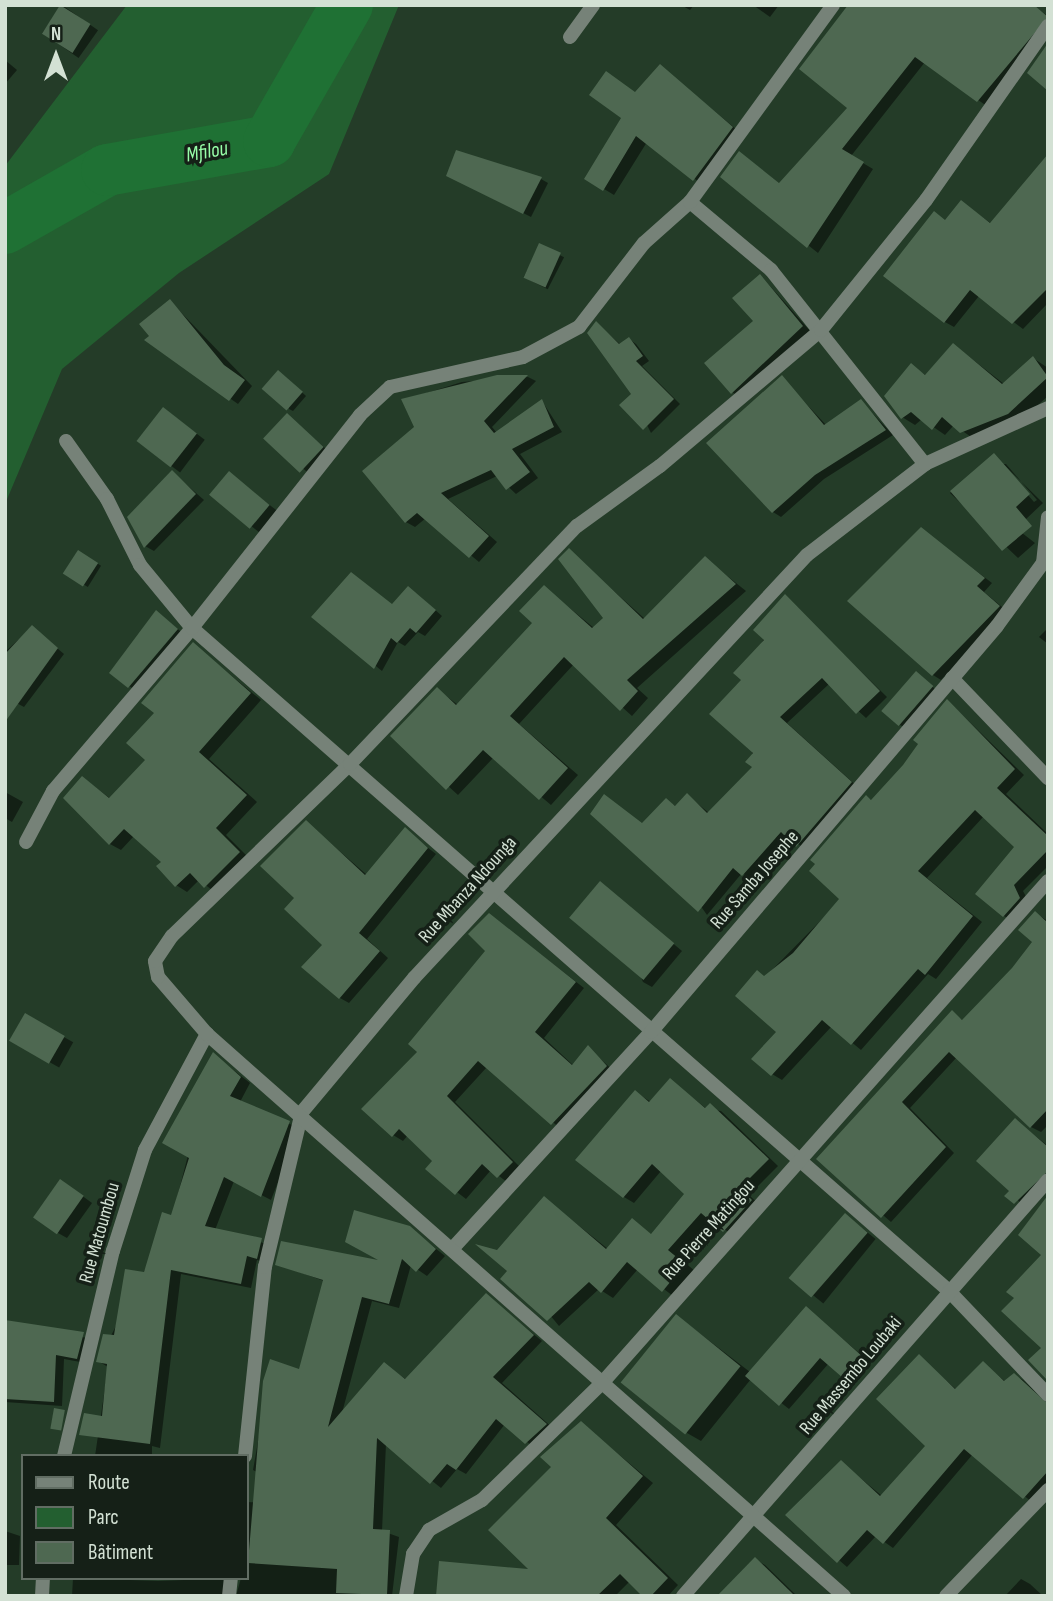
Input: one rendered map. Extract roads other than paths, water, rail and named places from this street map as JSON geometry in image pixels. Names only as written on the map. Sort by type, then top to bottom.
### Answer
[{"type":"street","points":[[570,37],[593,5]]},
{"type":"street","points":[[26,842],[53,791],[192,628],[360,415],[390,387],[523,357],[579,327],[644,243],[690,202],[833,5]]},
{"type":"street","points":[[844,1596],[302,1112],[207,1034],[158,976],[161,947],[350,764],[577,526],[660,467],[821,330],[926,200],[1048,26]]},
{"type":"street","points":[[690,202],[771,270],[925,464]]},
{"type":"street","name":"Rue Mbanza Ndounga","points":[[245,1454],[265,1267],[302,1112],[496,888],[807,555],[925,464],[1048,408]]},
{"type":"street","points":[[66,441],[107,499],[140,565],[192,628],[496,888],[651,1032],[949,1290],[1048,1395]]},
{"type":"street","name":"Rue Samba Josephe","points":[[453,1248],[651,1032],[952,678],[1045,563],[1048,517]]},
{"type":"street","points":[[952,678],[1048,778]]},
{"type":"street","name":"Rue Pierre Matingou","points":[[406,1596],[413,1554],[429,1530],[482,1500],[603,1382],[1048,881]]},
{"type":"street","name":"Rue Matoumbou","points":[[65,1454],[113,1251],[145,1150],[207,1034]]},
{"type":"street","name":"Rue Massembo Loubaki","points":[[683,1596],[756,1516],[949,1290],[1048,1180]]},
{"type":"street","points":[[946,1596],[1048,1490]]},
{"type":"waterway","name":"Mfilou","points":[[5,228],[107,170],[269,141],[347,5]]}]
